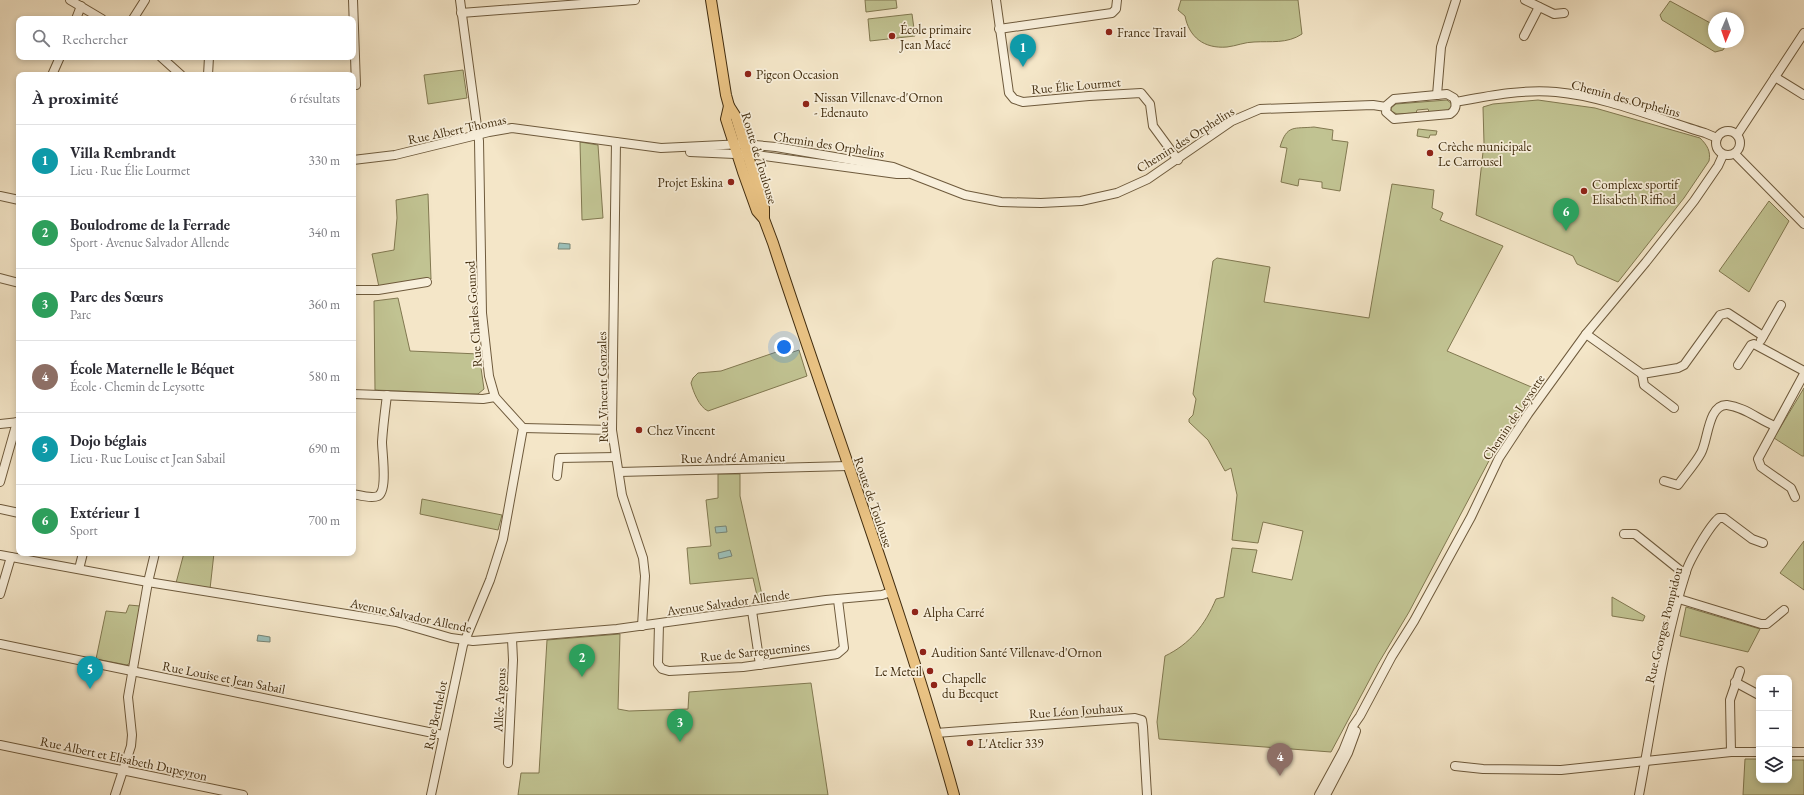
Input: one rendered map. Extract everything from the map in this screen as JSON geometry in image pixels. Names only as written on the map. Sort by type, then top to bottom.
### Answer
[{"type":"main road","name":"Route de Toulouse","points":[[711,0],[722,75],[729,106],[726,119],[741,150],[757,211],[764,219],[891,592],[954,795]]},
{"type":"street","points":[[70,0],[97,16]]},
{"type":"street","points":[[135,16],[145,0]]},
{"type":"street","points":[[353,0],[354,16]]},
{"type":"street","name":"Rue Charles Gounod","points":[[460,0],[478,135],[482,313],[489,376],[495,397],[523,428]]},
{"type":"street","points":[[461,13],[635,0]]},
{"type":"street","name":"Rue Élie Lourmet","points":[[996,0],[1009,93],[1014,99],[1023,102],[1141,93],[1150,104],[1153,126],[1178,160]]},
{"type":"street","points":[[999,29],[1112,13],[1116,9],[1117,0]]},
{"type":"street","points":[[1437,95],[1441,47],[1456,0]]},
{"type":"street","points":[[1525,0],[1554,14],[1564,13]]},
{"type":"street","points":[[77,16],[81,6]]},
{"type":"street","points":[[1524,36],[1539,7]]},
{"type":"street","points":[[1737,134],[1804,33]]},
{"type":"street","points":[[53,72],[59,60]]},
{"type":"street","points":[[164,60],[178,72]]},
{"type":"street","points":[[208,72],[209,60]]},
{"type":"street","points":[[355,60],[356,72]]},
{"type":"street","points":[[1775,78],[1804,96]]},
{"type":"street","name":"Chemin des Orphelins","points":[[1456,102],[1507,94],[1535,92],[1580,95],[1717,138]]},
{"type":"street","points":[[1437,95],[1450,95],[1456,102],[1455,110],[1447,114],[1394,119],[1388,115],[1386,107],[1389,102],[1394,99],[1437,95]]},
{"type":"street","name":"Chemin des Orphelins","points":[[741,150],[898,174],[908,174],[965,195],[1001,202],[1041,203],[1081,201],[1117,193],[1148,178],[1178,160],[1232,121],[1260,109],[1373,105],[1386,107]]},
{"type":"street","name":"Rue Albert Thomas","points":[[356,160],[395,155],[512,128],[661,148],[741,150]]},
{"type":"street","points":[[1727,131],[1737,134],[1741,143],[1738,151],[1735,154],[1727,156],[1723,155],[1716,146],[1717,138],[1723,132],[1727,131]]},
{"type":"street","name":"Rue Vincent Gonzales","points":[[616,142],[612,430],[625,505],[643,558],[645,576],[642,626]]},
{"type":"street","points":[[1735,154],[1804,224]]},
{"type":"street","name":"Chemin de Leysotte","points":[[1319,795],[1343,751],[1353,726],[1360,716],[1392,656],[1414,621],[1471,517],[1498,458],[1532,408],[1586,334],[1694,201],[1718,166],[1723,155]]},
{"type":"street","points":[[0,196],[16,199]]},
{"type":"street","points":[[0,278],[16,282]]},
{"type":"street","points":[[356,290],[378,290],[427,282]]},
{"type":"street","points":[[1758,345],[1781,305]]},
{"type":"street","points":[[1642,374],[1678,368],[1684,365],[1720,315],[1724,313],[1728,313],[1763,336]]},
{"type":"street","points":[[1586,334],[1642,374],[1644,385],[1674,408]]},
{"type":"street","points":[[1738,365],[1751,345],[1758,345],[1804,376],[1758,456],[1758,463],[1791,488],[1795,497]]},
{"type":"street","points":[[356,394],[483,399],[495,397]]},
{"type":"street","points":[[356,494],[378,496],[381,492],[384,467],[382,442],[387,395]]},
{"type":"street","points":[[1664,481],[1678,485],[1702,453],[1711,420],[1715,411],[1720,407],[1727,405],[1747,411],[1774,426]]},
{"type":"street","points":[[0,424],[16,422]]},
{"type":"street","points":[[465,640],[490,580],[503,539],[523,428],[612,430]]},
{"type":"street","points":[[0,482],[16,429]]},
{"type":"street","points":[[557,476],[559,458],[616,457]]},
{"type":"street","name":"Rue André Amanieu","points":[[619,472],[848,466]]},
{"type":"street","points":[[0,509],[16,512]]},
{"type":"street","name":"Rue Georges Pompidou","points":[[1639,795],[1667,646],[1686,572],[1704,537],[1719,518],[1724,518],[1752,539],[1763,543]]},
{"type":"street","points":[[1624,534],[1635,534],[1681,570],[1686,572]]},
{"type":"street","name":"Avenue Salvador Allende","points":[[0,555],[148,582],[396,622],[465,640],[512,639],[642,626],[882,595],[891,592]]},
{"type":"street","points":[[79,569],[83,556]]},
{"type":"street","points":[[115,795],[131,746],[132,735],[128,703],[148,582],[154,556]]},
{"type":"street","points":[[0,594],[11,557]]},
{"type":"street","points":[[1679,599],[1761,624],[1767,624],[1784,610]]},
{"type":"street","name":"Rue de Sarreguemines","points":[[659,624],[658,664],[662,669],[669,671],[760,665],[840,653],[845,644],[838,600]]},
{"type":"street","points":[[752,611],[760,665]]},
{"type":"street","name":"Allée Argous","points":[[508,763],[513,660],[512,639]]},
{"type":"street","name":"Rue Berthelot","points":[[431,795],[465,640]]},
{"type":"street","name":"Rue Louise et Jean Sabail","points":[[0,644],[443,735]]},
{"type":"street","points":[[1731,752],[1730,700],[1740,672]]},
{"type":"street","points":[[1736,682],[1756,693]]},
{"type":"street","name":"Chemin de Leysotte","points":[[1326,795],[1348,753],[1360,716]]},
{"type":"street","name":"Rue Léon Jouhaux","points":[[936,733],[1135,718],[1142,720],[1147,795]]},
{"type":"street","name":"Rue Albert et Elisabeth Dupeyron","points":[[0,745],[243,795]]},
{"type":"street","points":[[1455,766],[1483,769],[1548,770],[1731,752],[1756,752]]},
{"type":"street","points":[[1792,752],[1804,752]]},
{"type":"green space","points":[[865,0],[896,0],[897,8],[866,12]]},
{"type":"green space","points":[[1181,0],[1298,0],[1302,34],[1285,41],[1251,42],[1227,47],[1211,46],[1199,40],[1190,30],[1185,16],[1178,10]]},
{"type":"green space","points":[[1670,1],[1708,22],[1708,48],[1662,20],[1660,15]]},
{"type":"green space","points":[[912,14],[915,36],[870,41],[868,19]]},
{"type":"green space","points":[[1708,48],[1724,48],[1723,50],[1715,52]]},
{"type":"green space","points":[[463,70],[467,98],[428,104],[424,75]]},
{"type":"green space","points":[[1447,100],[1452,104],[1448,111],[1429,112],[1428,109],[1417,110],[1416,113],[1397,114],[1391,111],[1391,108],[1396,104]]},
{"type":"green space","name":"Complexe sportif Elisabeth Riffiod","points":[[1538,100],[1595,108],[1700,138],[1708,148],[1709,161],[1684,198],[1618,282],[1577,264],[1573,256],[1476,215],[1484,143],[1483,107],[1493,104]]},
{"type":"green space","points":[[1314,127],[1333,130],[1332,140],[1348,142],[1340,191],[1322,188],[1322,182],[1299,179],[1298,186],[1281,182],[1287,148],[1280,147],[1285,134],[1296,128]]},
{"type":"green space","points":[[1418,129],[1437,131],[1436,135],[1430,135],[1429,138],[1417,136]]},
{"type":"green space","points":[[580,142],[598,145],[603,218],[582,220]]},
{"type":"green space","points":[[1392,184],[1434,190],[1432,208],[1443,213],[1440,220],[1503,246],[1447,351],[1536,389],[1500,440],[1409,612],[1378,664],[1331,752],[1159,739],[1157,722],[1165,656],[1182,646],[1196,633],[1207,617],[1216,599],[1224,597],[1232,548],[1257,550],[1252,572],[1292,580],[1303,531],[1263,522],[1258,543],[1232,540],[1237,495],[1231,468],[1225,471],[1208,440],[1189,422],[1189,419],[1193,415],[1196,399],[1193,394],[1213,261],[1217,258],[1270,267],[1264,302],[1369,318]]},
{"type":"green space","points":[[428,194],[431,279],[379,287],[372,254],[394,250],[397,218],[396,200]]},
{"type":"green space","points":[[1769,201],[1789,221],[1749,292],[1719,271]]},
{"type":"green space","points":[[398,298],[410,351],[479,354],[484,389],[478,394],[375,390],[374,301]]},
{"type":"green space","points":[[788,348],[790,353],[799,350],[807,376],[708,411],[699,402],[691,383],[693,378],[698,373],[721,371]]},
{"type":"green space","points":[[1804,388],[1804,456],[1802,456],[1774,438]]},
{"type":"green space","points":[[718,474],[740,474],[740,496],[764,604],[759,604],[753,578],[690,584],[687,548],[711,546],[706,500],[718,498]]},
{"type":"green space","points":[[422,499],[502,515],[498,530],[420,514]]},
{"type":"green space","points":[[1804,541],[1804,590],[1780,573]]},
{"type":"green space","points":[[183,556],[214,556],[210,589],[176,583]]},
{"type":"green space","points":[[1612,597],[1645,616],[1643,621],[1612,616]]},
{"type":"green space","points":[[129,605],[140,606],[130,663],[127,665],[96,659],[106,611],[126,613]]},
{"type":"green space","points":[[1686,607],[1760,629],[1748,652],[1680,636]]},
{"type":"green space","points":[[620,634],[618,709],[629,711],[688,709],[689,692],[811,683],[828,795],[518,795],[521,773],[539,773],[547,640]]},
{"type":"green space","points":[[1745,759],[1756,759],[1756,783],[1792,783],[1792,760],[1804,760],[1804,795],[1743,795]]},
{"type":"water","points":[[559,243],[570,244],[570,249],[558,249]]},
{"type":"water","points":[[726,526],[727,532],[716,533],[715,527]]},
{"type":"water","points":[[730,550],[732,556],[719,559],[718,553]]},
{"type":"water","points":[[258,635],[270,637],[270,642],[257,641]]},
{"type":"place","name":"France Travail","points":[[1109,32]]},
{"type":"place","name":"École primaire Jean Macé","points":[[892,36]]},
{"type":"place","name":"Villa Rembrandt","points":[[1023,67]]},
{"type":"place","name":"Pigeon Occasion","points":[[748,74]]},
{"type":"place","name":"Nissan Villenave-d'Ornon - Edenauto","points":[[806,104]]},
{"type":"place","name":"Crèche municipale Le Carrousel","points":[[1430,153]]},
{"type":"place","name":"Projet Eskina","points":[[731,182]]},
{"type":"place","name":"Complexe sportif Elisabeth Riffiod","points":[[1584,191]]},
{"type":"place","name":"Extérieur 1","points":[[1566,231]]},
{"type":"place","name":"Chez Vincent","points":[[639,430]]},
{"type":"place","name":"Alpha Carré","points":[[915,612]]},
{"type":"place","name":"Audition Santé Villenave-d'Ornon","points":[[923,652]]},
{"type":"place","name":"Le Meteil","points":[[930,671]]},
{"type":"place","name":"Boulodrome de la Ferrade","points":[[582,677]]},
{"type":"place","name":"Chapelle du Becquet","points":[[934,685]]},
{"type":"place","name":"Dojo béglais","points":[[90,689]]},
{"type":"place","name":"Parc des Sœurs","points":[[680,742]]},
{"type":"place","name":"L'Atelier 339","points":[[970,743]]},
{"type":"place","name":"École Maternelle le Béquet","points":[[1280,776]]}]
